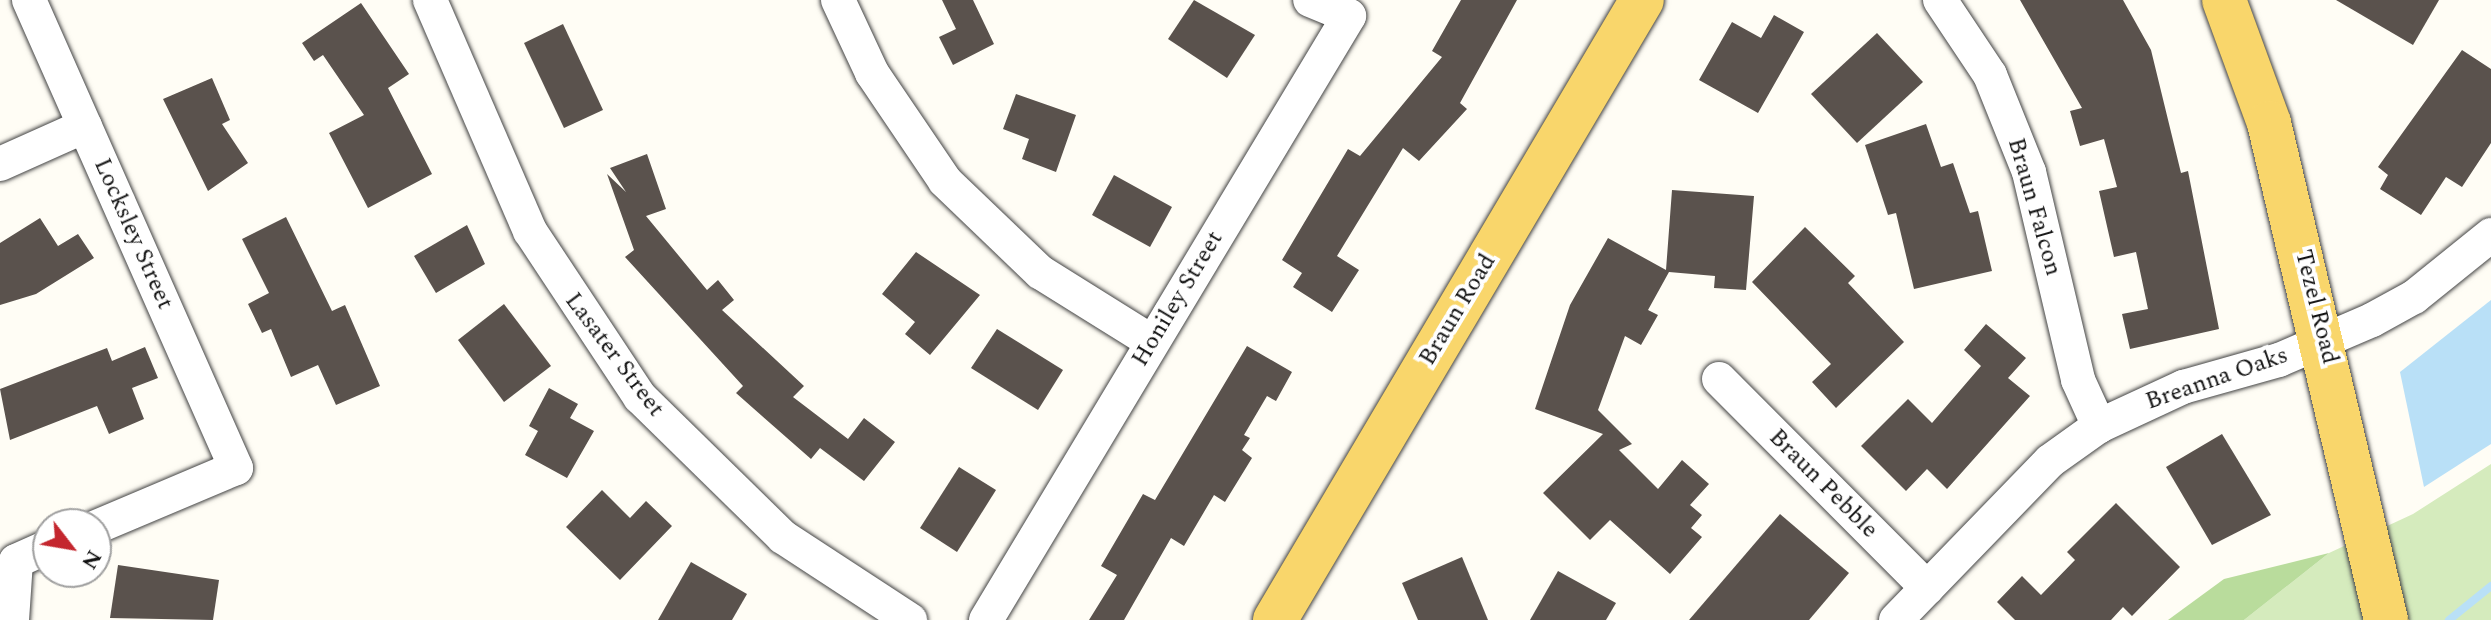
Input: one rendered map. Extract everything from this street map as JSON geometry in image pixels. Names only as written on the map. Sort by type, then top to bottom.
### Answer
[{"type":"main road","name":"Braun Road","points":[[1275,620],[1642,0]]},
{"type":"main road","name":"Tezel Road","points":[[2224,0],[2269,123],[2325,340],[2386,620]]},
{"type":"street","name":"Locksley Street","points":[[29,0],[236,468],[112,520]]},
{"type":"street","name":"Lasater Street","points":[[430,0],[530,231],[640,397],[783,537],[910,620]]},
{"type":"street","points":[[838,0],[872,73],[945,181],[1040,272],[1152,342]]},
{"type":"street","name":"Honiley Street","points":[[986,620],[1349,16],[1310,0]]},
{"type":"street","name":"Braun Falcon","points":[[1940,0],[1990,75],[2029,172],[2078,380],[2099,426]]},
{"type":"street","points":[[0,164],[85,126]]},
{"type":"street","name":"Breanna Oaks","points":[[1896,620],[2050,461],[2099,426],[2183,387],[2325,340],[2414,297],[2491,235]]},
{"type":"street","name":"Braun Pebble","points":[[1719,379],[1927,588]]},
{"type":"street","points":[[12,620],[16,561],[32,554]]},
{"type":"green space","points":[[2491,464],[2491,620],[2244,620],[2329,553],[2413,514]]},
{"type":"green space","points":[[2329,553],[2244,620],[2168,620],[2224,579]]},
{"type":"water","points":[[2491,300],[2491,444],[2424,487],[2400,372]]},
{"type":"building","points":[[942,0],[973,0],[994,44],[953,65],[939,37],[956,29]]},
{"type":"building","points":[[1194,0],[1255,35],[1227,78],[1168,39]]},
{"type":"building","points":[[1461,0],[1517,0],[1460,103],[1467,109],[1419,161],[1403,148],[1337,256],[1359,270],[1332,312],[1293,287],[1302,273],[1282,260],[1348,149],[1360,156],[1442,57],[1432,51]]},
{"type":"building","points":[[2020,0],[2123,0],[2151,50],[2181,173],[2188,171],[2219,329],[2130,349],[2122,314],[2148,309],[2136,252],[2114,257],[2099,191],[2117,187],[2104,139],[2080,146],[2070,111],[2082,108]]},
{"type":"building","points":[[2336,0],[2439,0],[2413,45]]},
{"type":"building","points":[[361,3],[409,74],[388,88],[432,174],[368,208],[329,133],[364,115],[323,55],[314,61],[302,43]]},
{"type":"building","points":[[1774,15],[1804,32],[1758,113],[1699,80],[1732,22],[1761,38]]},
{"type":"building","points":[[563,24],[603,110],[564,128],[524,43]]},
{"type":"building","points":[[1877,33],[1923,82],[1857,143],[1811,94]]},
{"type":"building","points":[[2462,50],[2491,69],[2491,143],[2462,187],[2446,177],[2421,215],[2380,189],[2388,175],[2378,167]]},
{"type":"building","points":[[212,78],[230,120],[222,124],[248,163],[208,191],[163,99]]},
{"type":"building","points":[[1016,94],[1076,115],[1056,172],[1022,159],[1029,139],[1003,129]]},
{"type":"building","points":[[1926,124],[1941,167],[1953,163],[1970,213],[1978,211],[1992,271],[1914,289],[1896,213],[1888,215],[1865,145]]},
{"type":"building","points":[[647,154],[666,209],[646,216],[707,290],[718,280],[734,300],[722,310],[804,386],[793,397],[848,439],[864,418],[895,442],[864,481],[820,448],[811,459],[736,393],[743,386],[625,257],[634,250],[607,174],[626,192],[610,168]]},
{"type":"building","points":[[1114,175],[1172,207],[1150,247],[1092,215]]},
{"type":"building","points":[[1672,190],[1754,196],[1746,290],[1714,288],[1715,276],[1669,272],[1648,310],[1658,315],[1641,345],[1625,336],[1598,410],[1632,444],[1619,450],[1658,489],[1682,460],[1709,484],[1690,505],[1702,515],[1691,528],[1702,537],[1670,574],[1610,520],[1590,540],[1543,493],[1603,434],[1535,409],[1570,305],[1608,238],[1666,270]]},
{"type":"building","points":[[286,217],[332,311],[345,305],[380,386],[336,405],[318,365],[291,377],[271,329],[262,333],[248,304],[269,293],[242,239]]},
{"type":"building","points":[[40,218],[58,246],[78,234],[94,258],[36,294],[0,305],[0,243]]},
{"type":"building","points":[[467,225],[485,264],[436,293],[414,256]]},
{"type":"building","points":[[1805,227],[1855,276],[1848,283],[1904,342],[1836,408],[1812,382],[1831,364],[1752,282]]},
{"type":"building","points":[[916,252],[980,295],[930,355],[905,334],[915,322],[882,294]]},
{"type":"building","points":[[504,304],[551,366],[504,402],[458,340]]},
{"type":"building","points":[[1986,324],[2026,358],[2008,378],[2030,396],[1947,489],[1927,469],[1906,491],[1861,446],[1908,399],[1932,423],[1981,366],[1964,350]]},
{"type":"building","points":[[997,329],[1063,370],[1038,410],[971,368]]},
{"type":"building","points":[[1247,346],[1292,372],[1276,401],[1267,396],[1244,435],[1250,438],[1242,450],[1252,458],[1225,502],[1214,495],[1184,546],[1171,538],[1124,620],[1089,620],[1117,575],[1101,566],[1143,494],[1155,500]]},
{"type":"building","points":[[145,347],[158,378],[132,388],[144,419],[109,434],[97,406],[10,440],[0,389],[107,348],[112,361]]},
{"type":"building","points":[[549,388],[578,404],[570,418],[594,431],[567,478],[525,455],[538,431],[529,426]]},
{"type":"building","points":[[2222,434],[2271,515],[2212,545],[2166,467]]},
{"type":"building","points":[[959,467],[996,490],[957,552],[920,528]]},
{"type":"building","points":[[602,490],[630,518],[646,501],[672,526],[620,580],[566,527]]},
{"type":"building","points":[[2116,503],[2180,567],[2132,616],[2123,607],[2111,620],[2015,620],[1997,602],[2022,576],[2041,595],[2075,560],[2067,552]]},
{"type":"building","points":[[1780,514],[1849,573],[1809,620],[1689,620]]},
{"type":"building","points":[[1462,557],[1488,620],[1418,620],[1402,583]]},
{"type":"building","points":[[691,562],[747,594],[732,620],[658,620]]},
{"type":"building","points":[[118,565],[219,580],[213,620],[110,618]]},
{"type":"building","points":[[1558,571],[1616,603],[1606,620],[1530,620]]},
{"type":"waterway","points":[[2449,620],[2491,586]]}]
